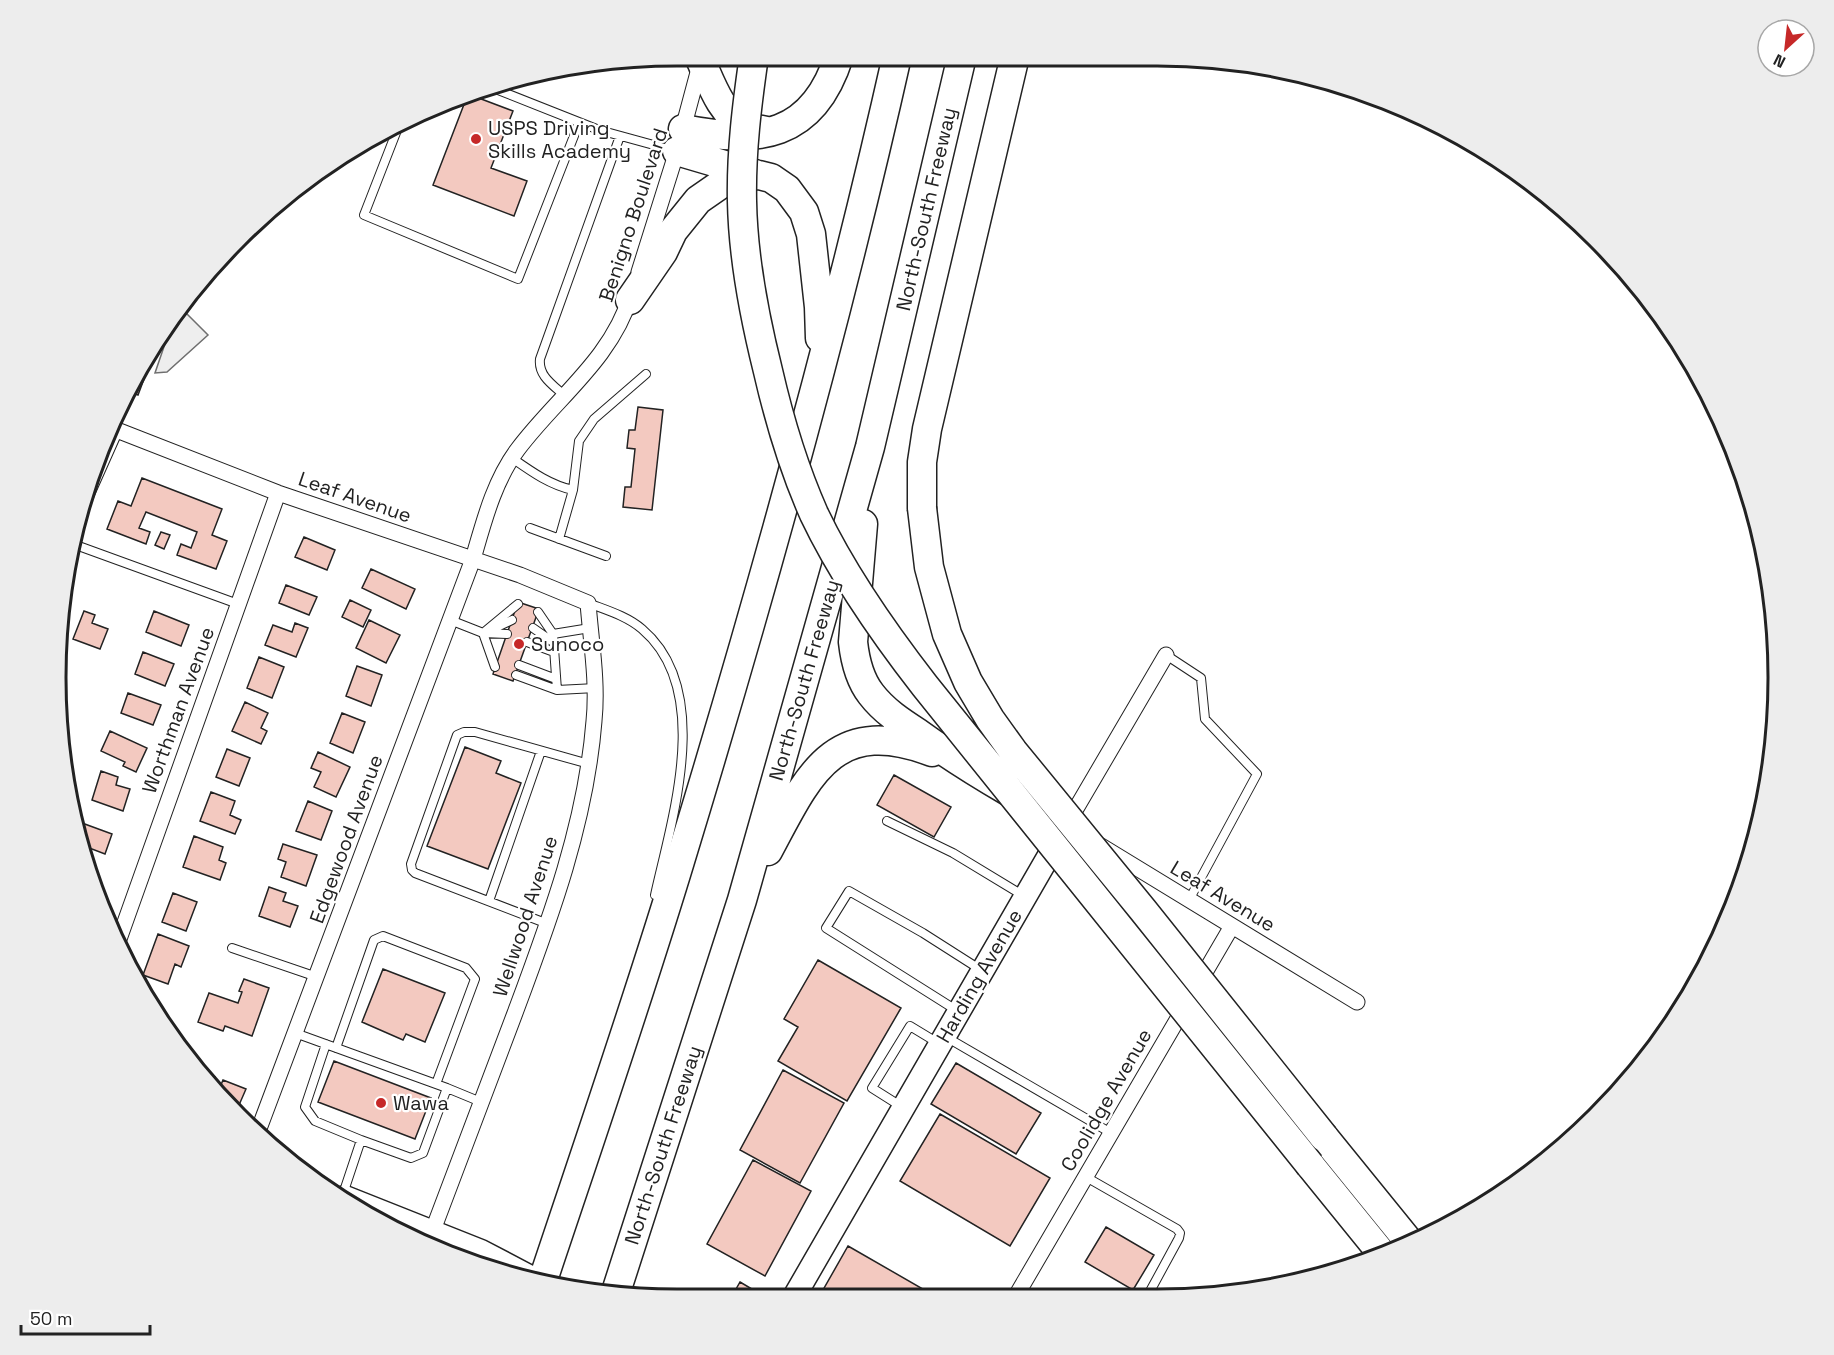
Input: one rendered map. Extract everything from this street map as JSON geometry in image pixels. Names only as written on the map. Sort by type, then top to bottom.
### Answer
[{"type":"highway","points":[[705,66],[711,85],[731,115],[741,124],[753,129],[772,132]]},
{"type":"highway","points":[[753,66],[745,124],[742,197],[751,295],[758,334],[779,414],[795,463],[822,530],[863,599],[924,686],[1377,1248]]},
{"type":"highway","points":[[680,140],[762,134],[794,122],[816,103],[827,86],[835,66]]},
{"type":"highway","points":[[544,1274],[627,1029],[699,795],[794,471],[860,219],[895,66]]},
{"type":"highway","name":"North-South Freeway","points":[[618,1286],[742,900],[870,447],[960,66]]},
{"type":"highway","points":[[1013,66],[927,429],[922,462],[922,508],[929,567],[947,634],[968,682],[1013,751],[1143,909],[1404,1236]]},
{"type":"highway","points":[[680,140],[759,175],[771,178],[787,189],[804,212],[811,234],[819,307],[821,370]]},
{"type":"highway","points":[[630,300],[663,252],[673,231],[698,200],[724,182],[759,175]]},
{"type":"highway","points":[[870,447],[853,623],[854,654],[863,681],[881,705],[961,764],[1067,825]]},
{"type":"highway","points":[[742,900],[806,782],[819,766],[835,753],[861,742],[890,741],[920,747],[961,764]]},
{"type":"main road","name":"Harding Avenue","points":[[799,1289],[1067,825]]},
{"type":"main road","points":[[371,1206],[433,1230],[512,1266]]},
{"type":"street","name":"Benigno Boulevard","points":[[473,559],[489,504],[503,472],[536,428],[598,357],[615,331],[630,300],[680,140],[700,66]]},
{"type":"street","name":"Leaf Avenue","points":[[119,431],[278,492],[520,575],[588,603]]},
{"type":"street","name":"Worthman Avenue","points":[[122,932],[278,492]]},
{"type":"street","name":"Edgewood Avenue","points":[[261,1125],[473,559]]},
{"type":"street","name":"Wellwood Avenue","points":[[433,1230],[548,924],[570,854],[589,764],[594,720],[596,688],[588,603]]},
{"type":"street","name":"Harding Avenue","points":[[1067,825],[1166,655]]},
{"type":"street","name":"Leaf Avenue","points":[[1067,825],[1357,1002]]},
{"type":"street","name":"Coolidge Avenue","points":[[1020,1289],[1232,926]]},
{"type":"lane","points":[[502,92],[579,123],[620,136],[680,140]]},
{"type":"lane","points":[[394,136],[364,215],[518,279],[579,123]]},
{"type":"lane","points":[[565,397],[542,375],[539,367],[540,359],[620,136]]},
{"type":"lane","points":[[559,539],[573,490],[579,441],[594,419],[646,374]]},
{"type":"lane","points":[[512,458],[546,480],[573,490]]},
{"type":"lane","points":[[531,528],[606,556]]},
{"type":"lane","points":[[81,547],[238,604]]},
{"type":"lane","points":[[588,603],[622,616],[642,629],[669,664],[679,696],[682,734],[678,786],[653,906]]},
{"type":"lane","points":[[483,633],[518,604]]},
{"type":"lane","points":[[538,612],[553,638],[557,690]]},
{"type":"lane","points":[[450,620],[483,633],[507,634]]},
{"type":"lane","points":[[483,633],[512,620]]},
{"type":"lane","points":[[532,628],[553,638],[590,628]]},
{"type":"lane","points":[[483,633],[498,658]]},
{"type":"lane","points":[[483,633],[495,667]]},
{"type":"lane","points":[[527,642],[554,652]]},
{"type":"lane","points":[[1166,655],[1201,678],[1205,720],[1257,774],[1189,900]]},
{"type":"lane","points":[[519,666],[556,679]]},
{"type":"lane","points":[[516,675],[557,690],[596,688]]},
{"type":"lane","points":[[548,924],[416,873],[412,870],[411,864],[457,735],[464,732],[476,732],[589,764]]},
{"type":"lane","points":[[489,901],[541,751]]},
{"type":"lane","points":[[887,821],[953,853],[1025,897]]},
{"type":"lane","points":[[959,1012],[826,928],[849,891],[923,933],[982,971]]},
{"type":"lane","points":[[336,1048],[374,940],[383,936],[466,968],[475,979],[436,1084]]},
{"type":"lane","points":[[627,1029],[646,939]]},
{"type":"lane","points":[[232,948],[316,977]]},
{"type":"lane","points":[[903,1108],[872,1088],[910,1026],[942,1040],[1111,1133]]},
{"type":"lane","points":[[295,1033],[481,1102]]},
{"type":"lane","points":[[326,1044],[304,1107],[315,1121],[361,1140],[411,1158],[423,1153],[447,1088]]},
{"type":"lane","points":[[346,1191],[361,1140]]},
{"type":"lane","points":[[1086,1177],[1177,1229],[1180,1233],[1151,1289]]},
{"type":"shaded area","points":[[186,313],[208,335],[167,372],[155,373],[164,345]]},
{"type":"building","name":"USPS Driving Skills Academy","points":[[480,98],[513,111],[491,168],[527,181],[514,216],[433,185],[464,105]]},
{"type":"building","points":[[638,407],[663,410],[652,510],[623,507],[625,487],[631,487],[635,449],[627,448],[629,430],[635,430]]},
{"type":"building","points":[[142,478],[222,509],[212,535],[227,541],[216,569],[177,555],[181,544],[191,548],[197,532],[146,512],[139,528],[150,532],[146,544],[107,529],[118,501],[131,506]]},
{"type":"building","points":[[161,532],[170,535],[164,549],[155,545]]},
{"type":"building","points":[[304,537],[335,550],[327,570],[295,557]]},
{"type":"building","points":[[371,569],[415,589],[406,609],[362,588]]},
{"type":"building","points":[[286,585],[317,597],[309,615],[279,603]]},
{"type":"building","points":[[350,600],[371,610],[363,627],[342,617]]},
{"type":"building","points":[[518,602],[539,609],[513,681],[493,674]]},
{"type":"building","points":[[84,611],[95,615],[92,623],[108,629],[100,649],[73,639]]},
{"type":"building","points":[[154,611],[189,625],[181,646],[146,632]]},
{"type":"building","points":[[369,620],[400,635],[386,663],[356,648]]},
{"type":"building","points":[[295,623],[308,628],[296,657],[265,645],[273,625],[292,632]]},
{"type":"building","points":[[143,652],[174,664],[165,686],[135,674]]},
{"type":"building","points":[[259,657],[284,667],[272,698],[247,688]]},
{"type":"building","points":[[357,666],[382,675],[371,706],[346,696]]},
{"type":"building","points":[[128,693],[161,705],[153,725],[121,713]]},
{"type":"building","points":[[245,702],[268,713],[261,728],[267,731],[261,744],[232,731]]},
{"type":"building","points":[[342,713],[365,722],[353,753],[330,743]]},
{"type":"building","points":[[110,731],[147,748],[136,772],[123,766],[125,762],[101,751]]},
{"type":"building","points":[[465,747],[501,761],[496,773],[521,783],[488,869],[427,846]]},
{"type":"building","points":[[227,749],[250,758],[239,786],[216,777]]},
{"type":"building","points":[[318,752],[350,767],[336,797],[314,787],[321,772],[311,768]]},
{"type":"building","points":[[101,771],[118,777],[116,785],[130,789],[123,811],[92,800]]},
{"type":"building","points":[[894,775],[951,807],[934,837],[877,805]]},
{"type":"building","points":[[211,792],[235,801],[230,815],[241,820],[235,834],[200,821]]},
{"type":"building","points":[[308,801],[332,811],[321,840],[296,831]]},
{"type":"building","points":[[84,824],[112,834],[105,854],[91,849]]},
{"type":"building","points":[[194,836],[223,847],[219,860],[226,863],[220,880],[183,867]]},
{"type":"building","points":[[283,844],[317,855],[306,886],[281,877],[286,862],[278,859]]},
{"type":"building","points":[[269,887],[286,893],[283,901],[298,906],[290,927],[259,916]]},
{"type":"building","points":[[173,893],[197,902],[186,931],[162,922]]},
{"type":"building","points":[[158,934],[189,946],[181,967],[175,964],[168,984],[143,974]]},
{"type":"building","points":[[818,960],[901,1008],[847,1101],[778,1061],[798,1027],[784,1019]]},
{"type":"building","points":[[383,969],[445,993],[425,1042],[406,1034],[403,1040],[362,1022]]},
{"type":"building","points":[[244,979],[269,988],[252,1036],[225,1026],[223,1031],[198,1022],[209,993],[238,1003],[242,992],[239,991]]},
{"type":"building","points":[[334,1061],[431,1098],[415,1139],[318,1102]]},
{"type":"building","points":[[956,1063],[1041,1113],[1016,1154],[931,1104]]},
{"type":"building","points":[[783,1070],[844,1103],[800,1183],[740,1150]]},
{"type":"building","points":[[223,1080],[246,1089],[239,1104],[221,1084]]},
{"type":"building","points":[[940,1114],[1050,1178],[1010,1246],[900,1181]]},
{"type":"building","points":[[753,1160],[811,1191],[765,1276],[707,1244]]},
{"type":"building","points":[[1106,1227],[1154,1255],[1134,1289],[1085,1262]]},
{"type":"building","points":[[848,1246],[923,1289],[824,1289]]},
{"type":"building","points":[[740,1282],[752,1289],[736,1289]]},
{"type":"place","name":"USPS Driving Skills Academy","points":[[476,139]]},
{"type":"place","name":"Sunoco","points":[[519,644]]},
{"type":"place","name":"Wawa","points":[[381,1103]]}]
